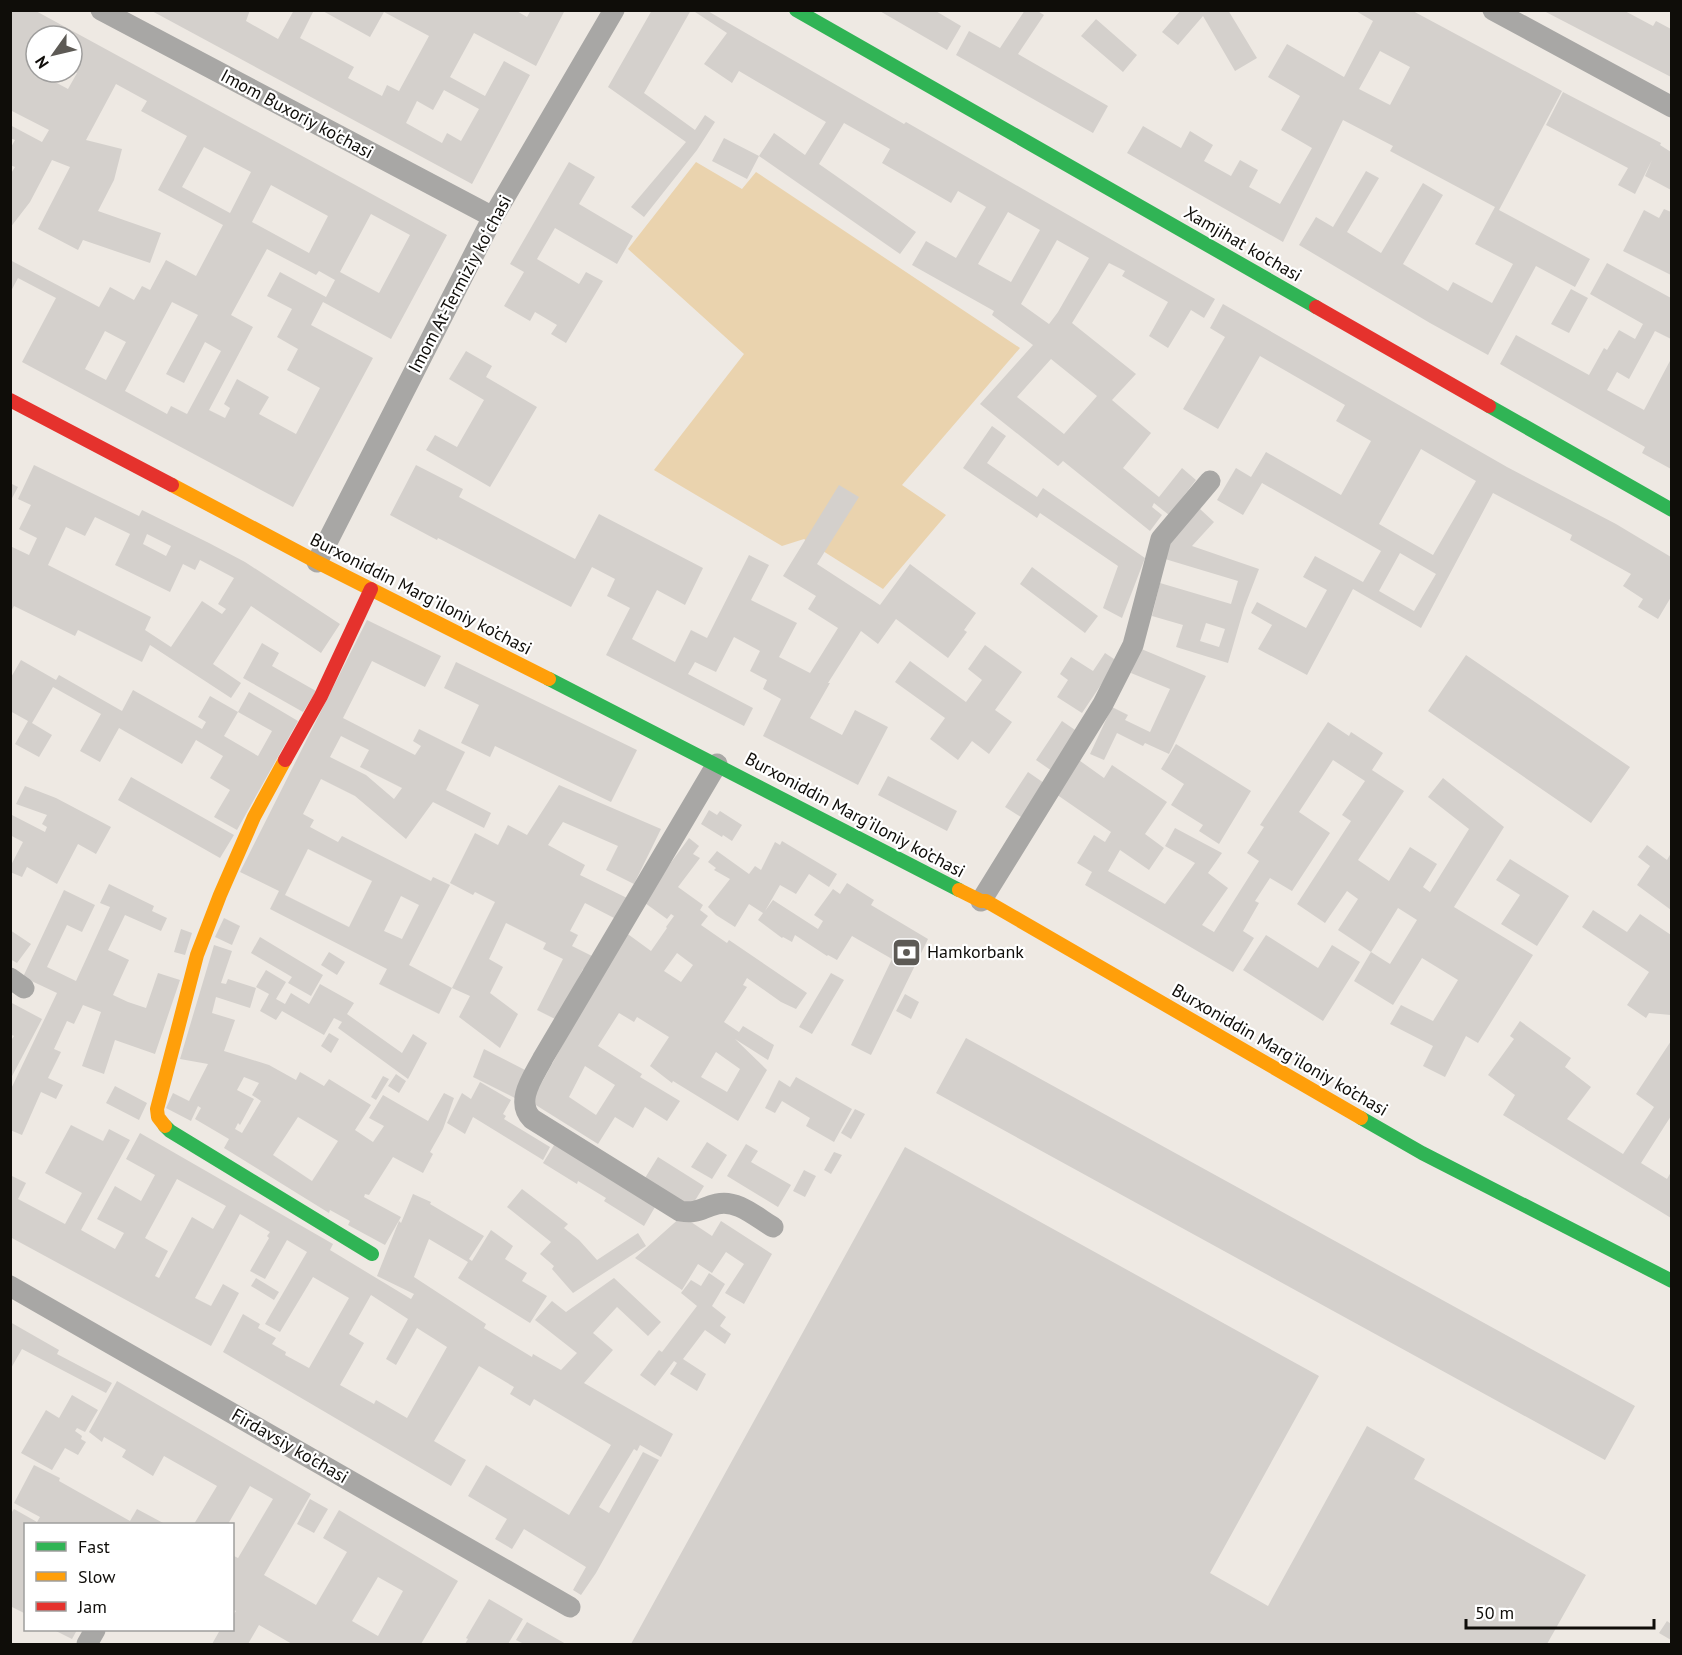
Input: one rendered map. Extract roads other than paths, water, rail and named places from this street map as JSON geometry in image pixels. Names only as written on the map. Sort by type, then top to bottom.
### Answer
[{"type":"main road","name":"Xamjihat ko'chasi","points":[[796,10],[1671,510]]},
{"type":"main road","name":"Burxoniddin Marg’iloniy ko’chasi","points":[[10,400],[317,562],[717,764],[981,902],[986,902],[1422,1153],[1671,1281]]},
{"type":"main road","points":[[371,589],[321,696],[254,817],[220,895],[197,955],[157,1109],[158,1117],[170,1131],[372,1254]]},
{"type":"street","name":"Imom Buxoriy ko'chasi","points":[[101,10],[494,217]]},
{"type":"street","name":"Imom At-Termiziy koʻchasi","points":[[317,562],[494,217],[614,10]]},
{"type":"street","points":[[1493,10],[1671,107]]},
{"type":"street","points":[[981,902],[1102,704],[1133,645],[1161,539],[1210,481]]},
{"type":"street","points":[[717,764],[543,1058],[527,1090],[524,1106],[526,1113],[532,1119],[680,1211],[692,1213],[719,1203],[731,1203],[773,1227]]},
{"type":"street","name":"Firdavsiy ko'chasi","points":[[10,1286],[570,1607]]},
{"type":"place","name":"Hamkorbank","points":[[906,952]]}]
